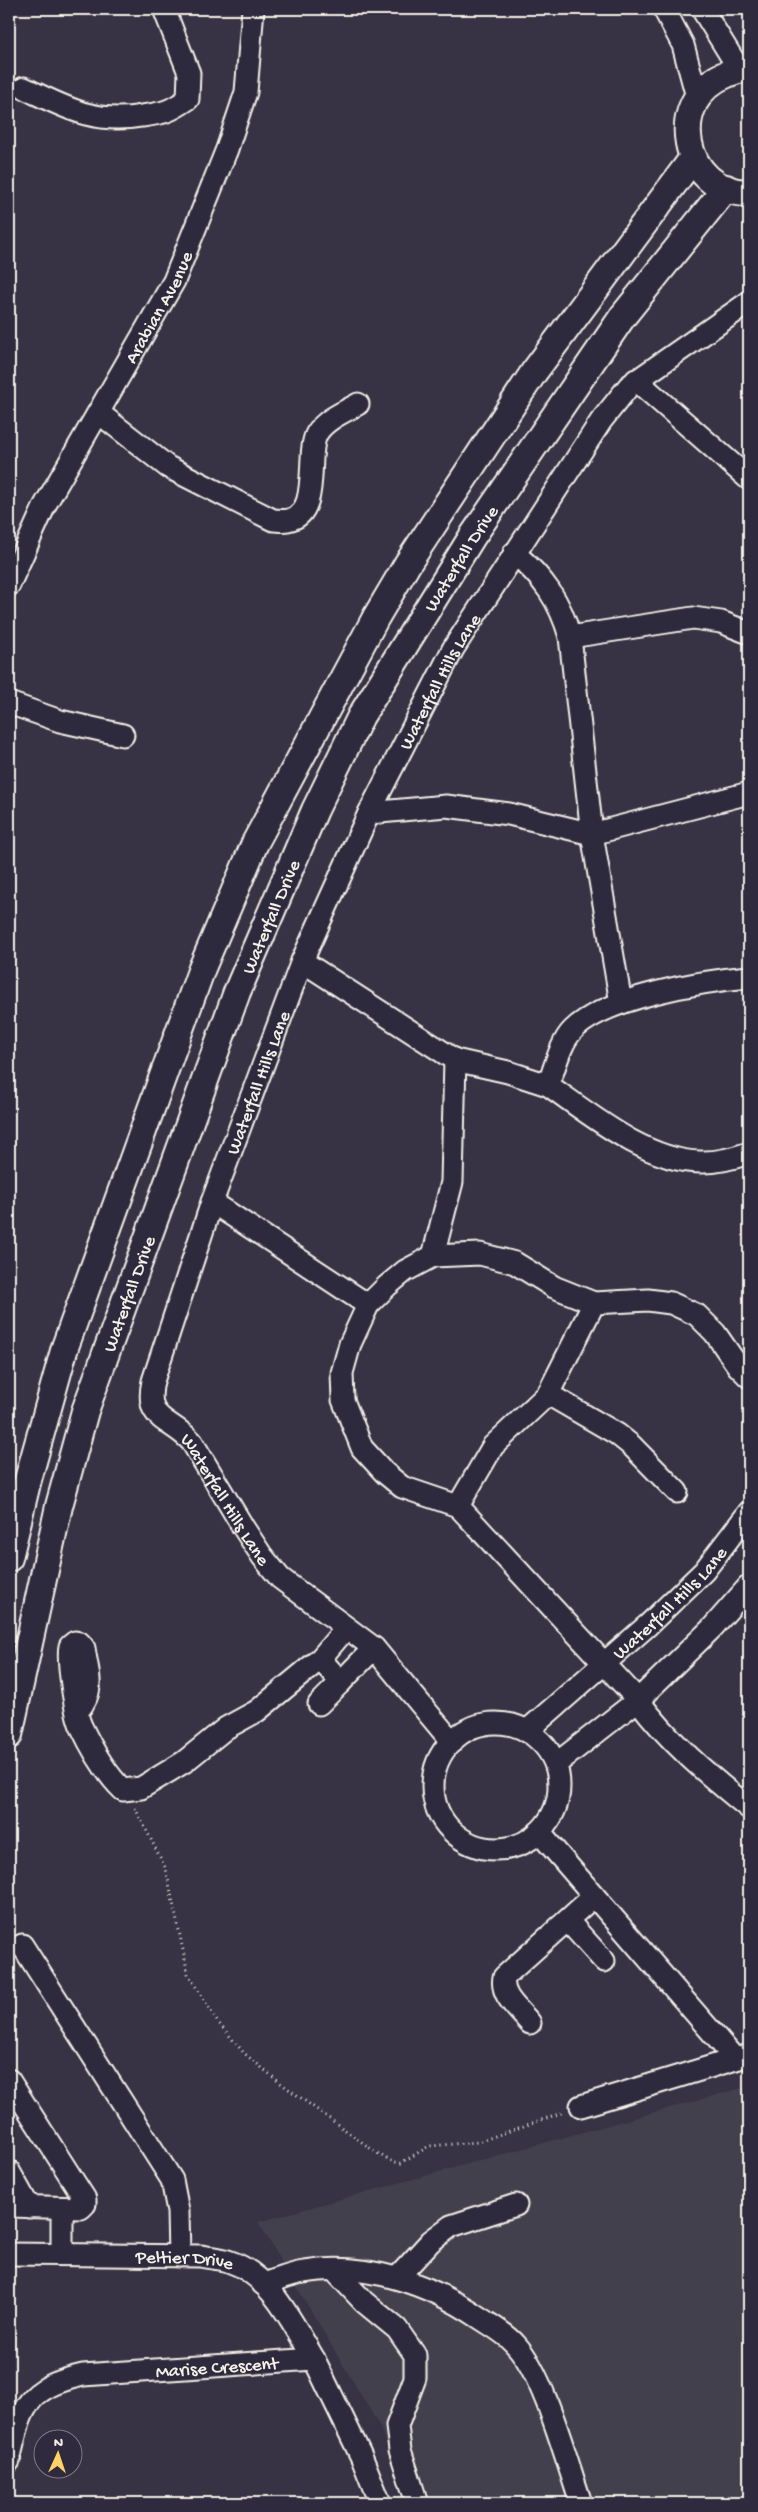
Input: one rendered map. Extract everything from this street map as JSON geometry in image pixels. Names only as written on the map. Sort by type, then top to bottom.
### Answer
[{"type":"main road","points":[[737,191],[702,171],[693,158],[688,140],[688,121],[697,97],[716,78],[744,69]]},
{"type":"main road","points":[[9,1558],[31,1466],[65,1347],[202,968],[255,843],[376,617],[408,563],[534,372],[693,158]]},
{"type":"main road","name":"Waterfall Drive","points":[[9,1734],[60,1506],[85,1411],[237,992],[316,810],[361,716],[472,537],[623,316],[737,191]]},
{"type":"street","points":[[24,88],[75,111],[117,120],[170,112],[188,99],[189,73],[164,9]]},
{"type":"street","name":"Arabian Avenue","points":[[9,585],[45,505],[174,282],[228,149],[246,92],[253,9]]},
{"type":"street","points":[[664,9],[683,45],[697,97]]},
{"type":"street","points":[[702,9],[744,69]]},
{"type":"street","name":"Waterfall Hills Lane","points":[[452,1742],[374,1648],[280,1578],[243,1527],[192,1442],[183,1432],[158,1418],[152,1408],[150,1395],[153,1380],[212,1202],[302,961],[369,813],[453,649],[601,421],[636,380],[749,302]]},
{"type":"street","points":[[636,380],[749,479]]},
{"type":"street","points":[[99,413],[168,467],[272,520],[289,520],[300,514],[311,490],[313,444],[317,434],[326,422],[358,404]]},
{"type":"street","points":[[514,553],[532,568],[549,588],[564,616],[570,637],[592,834],[621,1003]]},
{"type":"street","points":[[570,637],[693,618],[721,622],[749,633]]},
{"type":"street","points":[[9,703],[60,721],[123,735]]},
{"type":"street","points":[[369,813],[446,806],[509,814],[592,834],[638,824],[749,793]]},
{"type":"street","points":[[302,961],[455,1060],[508,1072],[548,1085],[631,1142],[662,1154],[699,1162],[749,1153]]},
{"type":"street","points":[[548,1085],[568,1036],[574,1029],[621,1003],[714,980],[749,977]]},
{"type":"street","points":[[432,1256],[452,1182],[455,1060]]},
{"type":"street","points":[[212,1202],[368,1305]]},
{"type":"street","name":"Waterfall Hills Lane","points":[[749,1377],[738,1366],[715,1333],[697,1315],[671,1303],[648,1300],[594,1303],[554,1287],[515,1262],[480,1254],[432,1256],[405,1271],[386,1286],[368,1305],[350,1344],[342,1373],[343,1400],[349,1419],[362,1448],[385,1473],[402,1487],[458,1506],[638,1700],[657,1725],[684,1752],[749,1808]]},
{"type":"street","points":[[458,1506],[493,1446],[548,1394],[594,1303]]},
{"type":"street","points":[[548,1394],[617,1434],[632,1446],[678,1492]]},
{"type":"street","name":"Waterfall Hills Lane","points":[[527,1731],[648,1625],[704,1571],[749,1512]]},
{"type":"street","points":[[556,1764],[638,1700],[712,1628],[749,1586]]},
{"type":"street","points":[[78,1711],[80,1724],[114,1782],[123,1790],[128,1791],[141,1788],[184,1762],[226,1728],[257,1711],[320,1659],[346,1628]]},
{"type":"street","points":[[319,1704],[374,1648]]},
{"type":"street","points":[[320,1659],[341,1682]]},
{"type":"street","points":[[496,1723],[527,1731],[545,1745],[556,1764],[560,1786],[556,1808],[544,1828],[527,1842],[505,1849],[483,1848],[462,1839],[446,1824],[436,1804],[433,1782],[439,1760],[452,1742],[465,1732],[480,1726],[496,1723]]},
{"type":"street","points":[[539,1832],[594,1896],[742,2057],[581,2106]]},
{"type":"street","points":[[530,2023],[505,1994],[504,1977],[594,1896]]},
{"type":"street","points":[[568,1921],[604,1961]]},
{"type":"street","points":[[22,1945],[172,2180],[178,2211],[179,2256]]},
{"type":"street","points":[[9,2080],[85,2199],[86,2204],[81,2208],[62,2209],[19,2207],[9,2171]]},
{"type":"street","points":[[396,2278],[426,2246],[451,2226],[516,2205]]},
{"type":"street","points":[[62,2209],[62,2254]]},
{"type":"street","name":"Peltier Drive","points":[[9,2254],[201,2256],[229,2261],[264,2284],[277,2300],[314,2358]]},
{"type":"street","points":[[334,2270],[364,2302],[397,2328],[415,2355],[415,2378],[397,2426],[400,2450],[417,2503]]},
{"type":"street","points":[[264,2284],[304,2272],[334,2270],[388,2275],[437,2293],[467,2309],[517,2346],[542,2390],[581,2503]]},
{"type":"street","points":[[314,2358],[362,2458],[380,2503]]},
{"type":"street","name":"Marise Crescent","points":[[9,2460],[19,2419],[31,2398],[54,2383],[83,2375],[314,2358]]},
{"type":"path","points":[[128,1791],[137,1815],[166,1869],[188,1974],[217,2021],[244,2053],[279,2082],[374,2151],[390,2161],[401,2163],[429,2146],[478,2142],[581,2106]]},
{"type":"shaded area","points":[[749,2086],[749,2503],[407,2503],[380,2427],[258,2222]]}]
